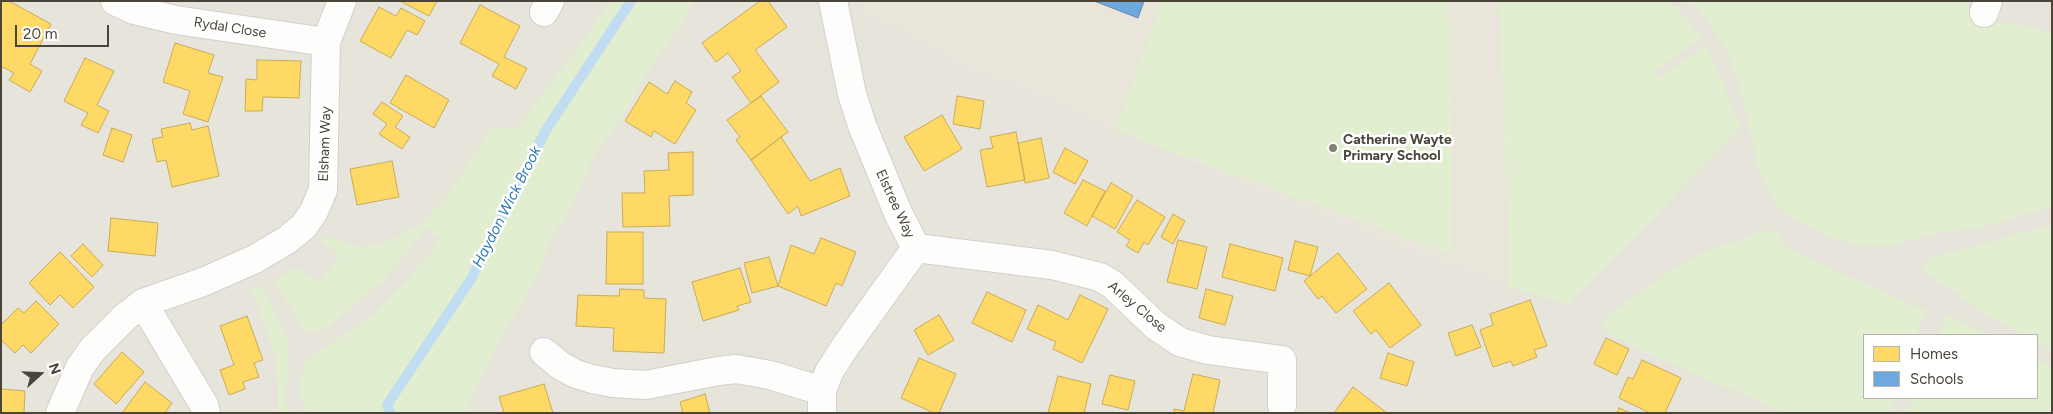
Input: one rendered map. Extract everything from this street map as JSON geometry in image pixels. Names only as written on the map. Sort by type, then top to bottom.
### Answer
[{"type":"street","name":"Elsham Way","points":[[60,413],[80,366],[93,349],[124,318],[143,303],[203,282],[255,259],[286,240],[304,226],[314,211],[323,190],[326,42],[342,1]]},
{"type":"street","name":"Elstree Way","points":[[822,402],[829,372],[916,248],[894,204],[862,125],[852,94],[833,1]]},
{"type":"street","name":"Rydal Close","points":[[124,6],[176,20],[326,42]]},
{"type":"street","name":"Arley Close","points":[[916,248],[1052,265],[1100,277],[1113,285],[1156,326],[1180,342],[1208,350],[1282,360],[1282,405]]},
{"type":"street","points":[[143,303],[204,405],[206,413]]},
{"type":"street","points":[[544,352],[561,366],[592,380],[646,385],[699,374],[736,369],[770,375],[822,402]]},
{"type":"shaded area","points":[[1,1],[863,1],[866,16],[899,28],[969,69],[1005,80],[1218,172],[1416,252],[1470,270],[1507,287],[1510,273],[1499,1],[2052,1],[2052,413],[1,413]]},
{"type":"shaded area","name":"Catherine Wayte Primary School","points":[[863,1],[1499,1],[1510,273],[1507,287],[1470,270],[1416,252],[1218,172],[1005,80],[969,69],[899,28],[866,16]]},
{"type":"green space","points":[[610,1],[693,1],[684,21],[646,74],[625,113],[594,156],[572,205],[550,242],[536,277],[493,354],[466,413],[308,413],[300,395],[299,384],[305,363],[311,356],[360,325],[377,311],[406,282],[441,239],[427,227],[399,263],[381,282],[330,326],[321,331],[312,332],[305,330],[274,279],[297,267],[317,283],[340,257],[321,241],[326,236],[361,247],[390,241],[418,226],[445,199],[493,126],[516,129],[588,34]]},
{"type":"green space","name":"Catherine Wayte Primary School","points":[[1162,1],[1449,1],[1453,255],[1115,131]]},
{"type":"green space","points":[[1499,1],[1669,1],[1693,26],[1701,38],[1656,71],[1661,77],[1707,44],[1741,128],[1569,304],[1507,287],[1510,273]]},
{"type":"green space","points":[[1690,1],[1964,1],[1974,17],[1990,25],[2002,22],[2029,26],[2052,33],[2052,207],[1980,228],[1939,233],[1889,246],[1856,245],[1828,236],[1799,222],[1781,210],[1765,186],[1757,163],[1740,87],[1729,57],[1712,26]]},
{"type":"green space","points":[[2052,225],[2052,349],[2038,342],[2038,334],[2022,334],[1982,312],[1926,273],[1925,263],[1932,257]]},
{"type":"green space","points":[[1766,230],[1782,235],[1783,247],[1927,311],[1916,334],[1863,334],[1863,399],[1896,399],[1889,413],[1785,413],[1651,355],[1605,332],[1601,324],[1608,315],[1671,270],[1701,253]]},
{"type":"green space","points":[[262,285],[287,335],[289,359],[285,402],[290,413],[278,413],[278,381],[275,356],[252,289]]},
{"type":"green space","points":[[1946,316],[1956,318],[1987,334],[1938,334]]},
{"type":"green space","points":[[2038,360],[2052,366],[2052,413],[1908,413],[1913,399],[2038,399]]},
{"type":"building: Homes","points":[[1,1],[9,1],[51,24],[30,64],[42,71],[30,92],[9,80],[14,73],[1,66]]},
{"type":"building: Homes","points":[[400,1],[437,1],[429,16]]},
{"type":"building: Homes","points":[[760,1],[768,1],[787,27],[755,50],[779,82],[751,103],[732,77],[741,71],[728,53],[716,62],[702,43]]},
{"type":"building: Homes","points":[[480,5],[520,26],[504,57],[527,68],[516,89],[492,76],[499,64],[460,43]]},
{"type":"building: Homes","points":[[379,7],[396,16],[401,8],[425,21],[417,35],[407,30],[391,58],[360,41]]},
{"type":"building: Homes","points":[[175,43],[214,55],[208,73],[223,77],[208,122],[183,114],[190,91],[163,82]]},
{"type":"building: Homes","points":[[85,58],[114,71],[97,105],[109,111],[98,133],[81,125],[88,113],[64,101]]},
{"type":"building: Homes","points":[[257,60],[301,61],[299,98],[263,97],[262,111],[245,111],[246,79],[257,80]]},
{"type":"building: Homes","points":[[406,75],[449,100],[434,128],[390,103]]},
{"type":"building: Homes","points":[[675,81],[692,92],[686,103],[696,110],[675,144],[654,131],[651,137],[625,121],[649,82],[667,94]]},
{"type":"building: Homes","points":[[761,96],[788,132],[751,160],[736,140],[740,137],[727,120]]},
{"type":"building: Homes","points":[[957,96],[984,101],[980,129],[953,124]]},
{"type":"building: Homes","points":[[382,102],[403,116],[395,127],[410,137],[402,149],[379,134],[387,124],[373,114]]},
{"type":"building: Homes","points":[[942,115],[962,149],[924,171],[904,137]]},
{"type":"building: Homes","points":[[190,123],[192,130],[208,126],[219,176],[172,187],[166,160],[157,162],[152,139],[163,137],[161,129]]},
{"type":"building: Homes","points":[[112,128],[132,135],[123,162],[103,155]]},
{"type":"building: Homes","points":[[1016,132],[1025,180],[987,187],[980,150],[993,148],[990,137]]},
{"type":"building: Homes","points":[[781,137],[810,181],[840,168],[850,196],[801,216],[798,206],[788,214],[751,160]]},
{"type":"building: Homes","points":[[1041,138],[1049,178],[1025,183],[1018,143]]},
{"type":"building: Homes","points":[[1065,148],[1088,161],[1075,184],[1053,172]]},
{"type":"building: Homes","points":[[693,152],[693,195],[669,196],[670,226],[623,227],[622,193],[645,193],[644,171],[669,170],[668,153]]},
{"type":"building: Homes","points":[[392,161],[399,197],[357,205],[350,169]]},
{"type":"building: Homes","points":[[1083,180],[1105,191],[1087,226],[1064,213]]},
{"type":"building: Homes","points":[[1111,183],[1133,196],[1115,229],[1092,216]]},
{"type":"building: Homes","points":[[1137,200],[1165,217],[1148,245],[1144,242],[1138,253],[1126,246],[1130,240],[1117,232]]},
{"type":"building: Homes","points":[[1173,214],[1185,221],[1173,244],[1161,237]]},
{"type":"building: Homes","points":[[111,218],[158,223],[155,256],[108,251]]},
{"type":"building: Homes","points":[[607,232],[643,232],[643,284],[606,284]]},
{"type":"building: Homes","points":[[821,238],[856,252],[842,286],[836,283],[826,306],[778,286],[791,245],[814,254]]},
{"type":"building: Homes","points":[[1178,240],[1207,247],[1197,289],[1167,282]]},
{"type":"building: Homes","points":[[1295,241],[1318,247],[1310,276],[1288,270]]},
{"type":"building: Homes","points":[[83,244],[103,265],[92,277],[71,256]]},
{"type":"building: Homes","points":[[1230,244],[1283,258],[1275,291],[1222,277]]},
{"type":"building: Homes","points":[[60,252],[94,287],[73,308],[60,295],[50,305],[29,283]]},
{"type":"building: Homes","points":[[1338,253],[1367,289],[1336,313],[1322,296],[1318,299],[1304,281]]},
{"type":"building: Homes","points":[[769,257],[778,286],[752,293],[744,263]]},
{"type":"building: Homes","points":[[740,268],[751,302],[737,306],[739,310],[703,321],[692,282]]},
{"type":"building: Homes","points":[[1389,283],[1421,325],[1390,348],[1376,330],[1371,334],[1353,311]]},
{"type":"building: Homes","points":[[620,289],[644,290],[644,298],[666,299],[664,353],[613,351],[614,328],[576,326],[578,295],[619,296]]},
{"type":"building: Homes","points":[[1206,289],[1233,296],[1225,325],[1199,318]]},
{"type":"building: Homes","points":[[987,292],[1026,310],[1012,342],[972,323]]},
{"type":"building: Homes","points":[[1080,295],[1108,309],[1082,363],[1053,349],[1056,342],[1027,329],[1038,305],[1068,320]]},
{"type":"building: Homes","points":[[1530,300],[1547,346],[1534,350],[1537,357],[1513,366],[1511,361],[1493,367],[1480,330],[1493,325],[1490,314]]},
{"type":"building: Homes","points":[[36,301],[59,324],[31,353],[23,345],[15,353],[1,340],[1,325],[18,308],[24,313]]},
{"type":"building: Homes","points":[[939,315],[954,340],[928,355],[914,330]]},
{"type":"building: Homes","points":[[247,316],[263,360],[254,363],[259,377],[243,382],[245,389],[229,395],[220,370],[234,365],[220,326]]},
{"type":"building: Homes","points":[[1472,325],[1481,347],[1456,356],[1448,333]]},
{"type":"building: Homes","points":[[1606,338],[1629,349],[1617,375],[1594,364]]},
{"type":"building: Homes","points":[[122,352],[144,372],[116,404],[94,384]]},
{"type":"building: Homes","points":[[1388,353],[1414,362],[1407,386],[1380,378]]},
{"type":"building: Homes","points":[[919,358],[956,374],[939,413],[934,413],[901,398]]},
{"type":"building: Homes","points":[[1642,360],[1681,378],[1665,413],[1650,413],[1619,398],[1628,377],[1633,379]]},
{"type":"building: Homes","points":[[1193,374],[1220,380],[1213,413],[1174,413],[1174,409],[1184,411]]},
{"type":"building: Homes","points":[[1110,375],[1135,381],[1128,410],[1102,404]]},
{"type":"building: Homes","points":[[1058,376],[1091,384],[1084,413],[1048,413]]},
{"type":"building: Homes","points":[[145,382],[172,403],[165,413],[122,413]]},
{"type":"building: Homes","points":[[544,384],[553,413],[504,413],[499,397]]},
{"type":"building: Homes","points":[[1353,387],[1387,413],[1334,413]]},
{"type":"building: Homes","points":[[1,389],[25,391],[24,413],[1,413]]},
{"type":"building: Homes","points":[[705,394],[710,413],[683,413],[680,402]]},
{"type":"building: Homes","points":[[1619,408],[1630,413],[1617,413]]},
{"type":"building: Schools","points":[[1094,1],[1144,1],[1138,18]]},
{"type":"waterway","name":"Haydon Wick Brook","points":[[390,413],[387,405],[471,279],[546,130],[631,1]]},
{"type":"place","name":"Catherine Wayte Primary School","points":[[1333,148]]}]
